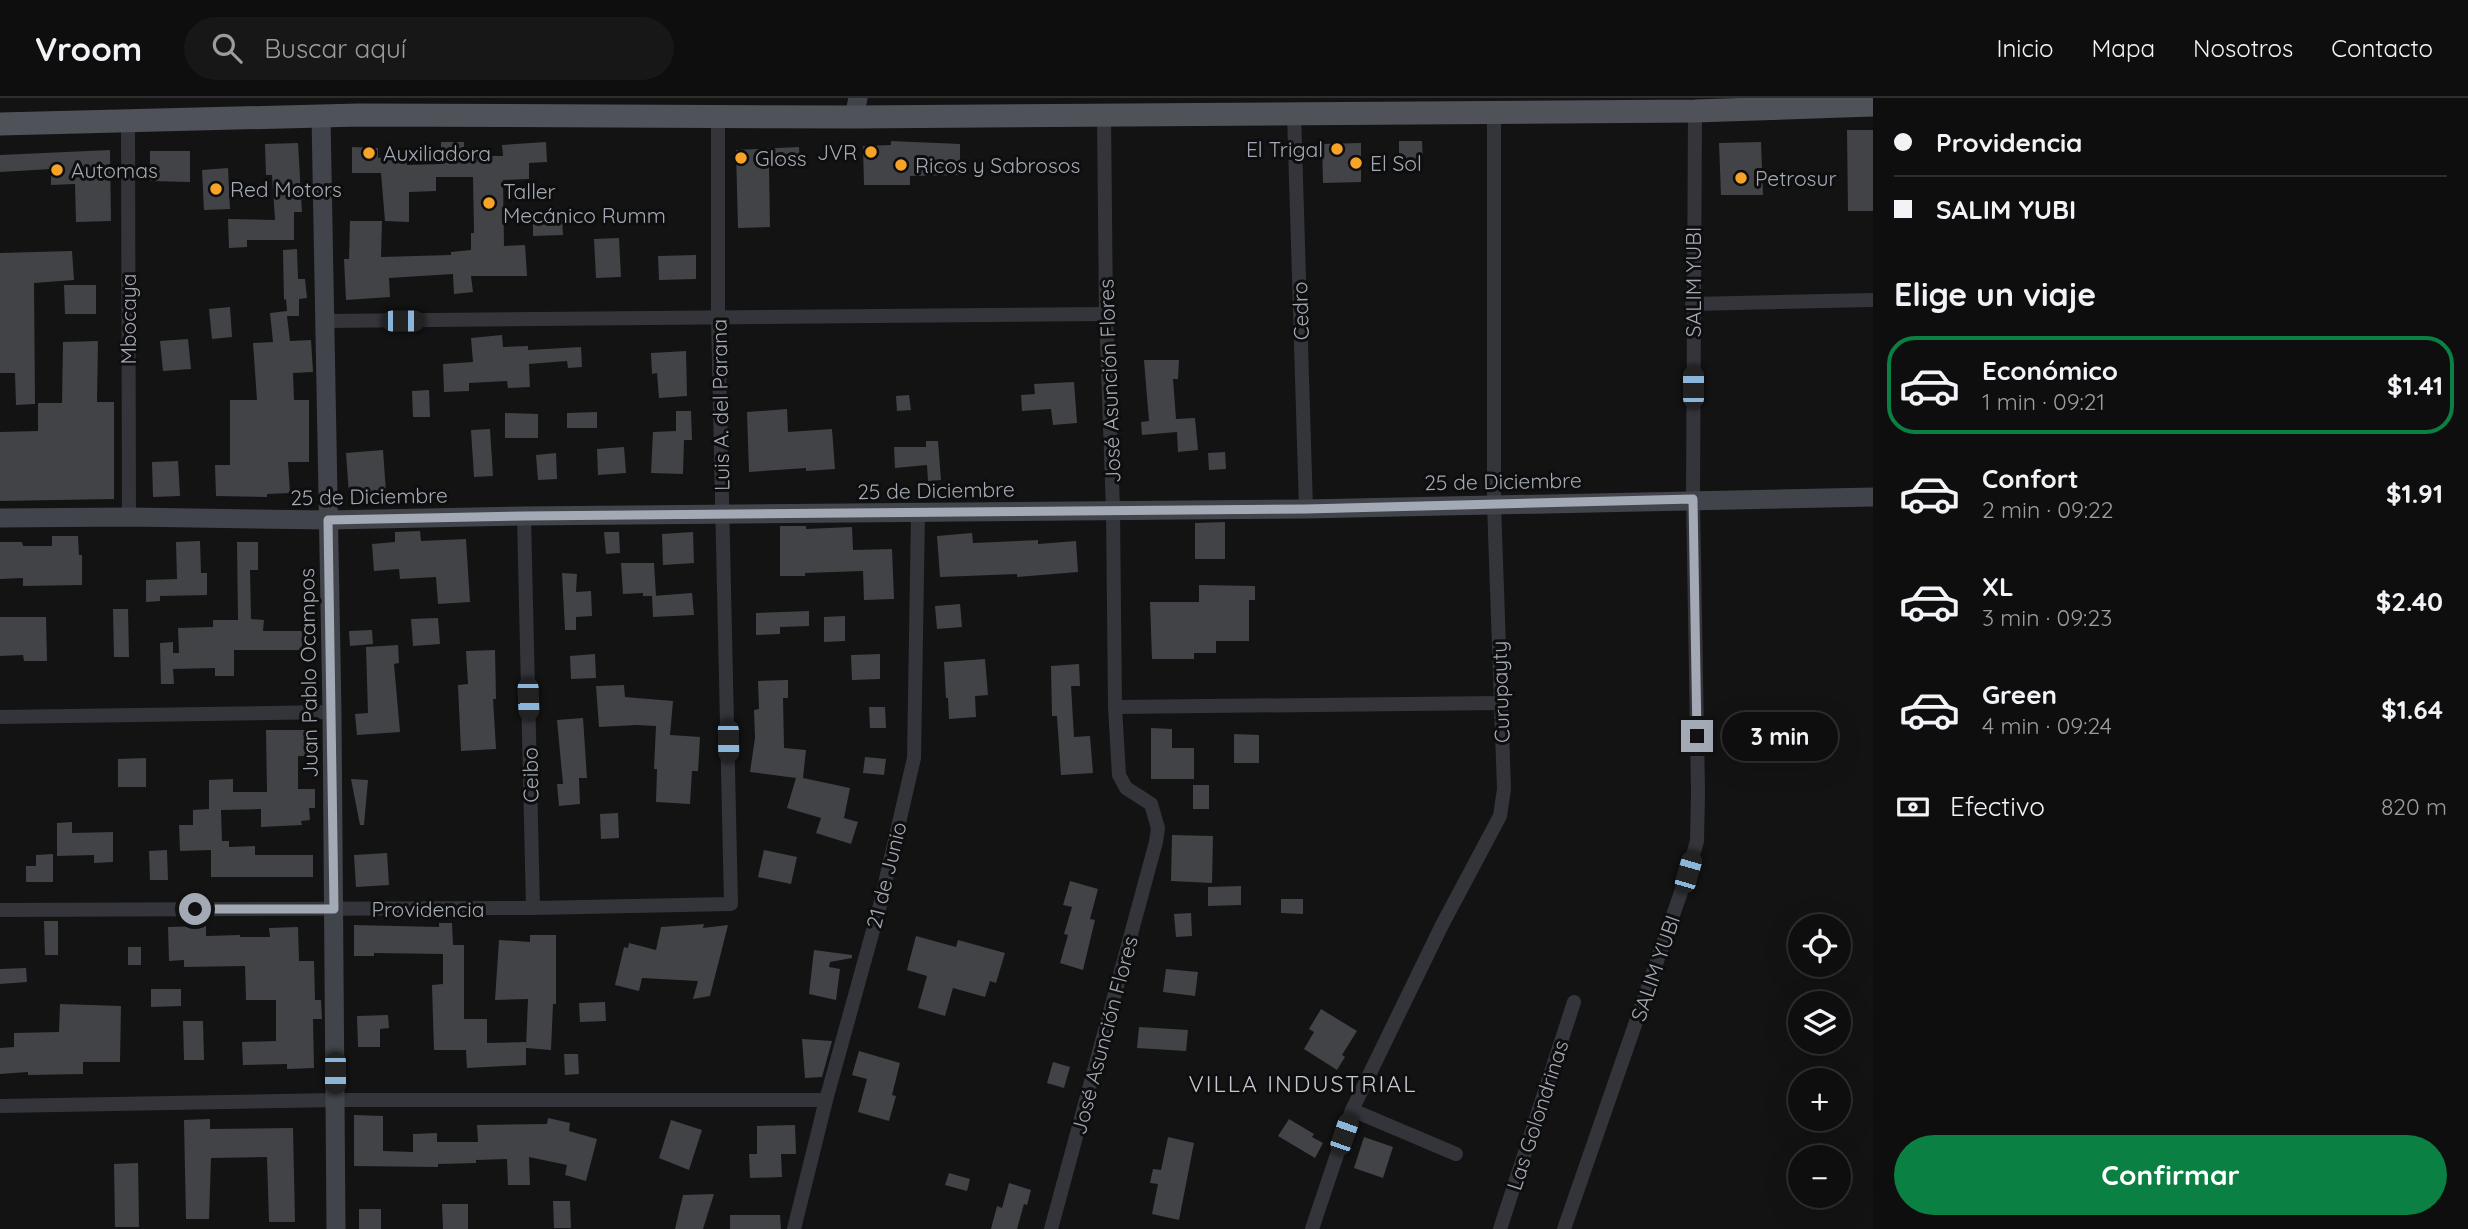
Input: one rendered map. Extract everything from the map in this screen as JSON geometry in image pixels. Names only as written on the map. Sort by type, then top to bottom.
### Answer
[{"type":"main road","points":[[0,124],[321,117],[361,106],[602,106],[718,117],[856,107],[1104,114],[1695,111],[1798,103],[1873,105]]},
{"type":"street","name":"SALIM YUBI","points":[[1564,1229],[1697,841],[1699,792],[1692,304],[1695,111]]},
{"type":"street","name":"Curupayty","points":[[1312,1229],[1352,1110],[1442,925],[1500,816],[1504,789],[1494,504],[1494,112]]},
{"type":"street","name":"Cedro","points":[[1294,113],[1306,509]]},
{"type":"street","name":"José Asunción Flores","points":[[1051,1229],[1158,828],[1152,807],[1126,788],[1119,775],[1106,314],[1104,114]]},
{"type":"street","name":"Juan Pablo Ocampos","points":[[321,117],[332,712],[336,1229]]},
{"type":"street","name":"Luis A. del Parana","points":[[718,117],[718,319],[730,904]]},
{"type":"street","name":"Mbocaya","points":[[128,121],[129,517]]},
{"type":"street","points":[[1692,304],[1873,300]]},
{"type":"street","points":[[324,321],[1106,314]]},
{"type":"street","name":"25 de Diciembre","points":[[0,518],[328,520],[1306,509],[1873,497]]},
{"type":"street","name":"21 de Junio","points":[[794,1229],[826,1100],[880,905],[914,758],[918,513]]},
{"type":"street","name":"Ceibo","points":[[524,516],[533,908]]},
{"type":"street","points":[[1115,707],[1500,703]]},
{"type":"street","points":[[0,717],[332,712]]},
{"type":"street","name":"Providencia","points":[[0,910],[533,908],[730,904]]},
{"type":"street","name":"Las Golondrinas","points":[[1500,1229],[1574,1002]]},
{"type":"street","points":[[0,1106],[336,1100],[826,1100]]},
{"type":"street","points":[[1352,1110],[1456,1154]]},
{"type":"building","points":[[1847,130],[1873,130],[1873,211],[1848,211]]},
{"type":"building","points":[[891,141],[960,144],[960,175],[910,176],[910,185],[864,185],[863,146],[891,145]]},
{"type":"building","points":[[1399,141],[1422,141],[1423,165],[1399,165]]},
{"type":"building","points":[[441,142],[464,142],[464,156],[503,156],[502,145],[546,142],[547,162],[529,163],[529,179],[503,180],[504,246],[525,245],[527,276],[471,276],[473,292],[454,294],[453,274],[389,278],[390,297],[346,300],[344,259],[349,259],[350,221],[382,221],[381,257],[451,255],[451,252],[471,250],[471,233],[474,233],[473,177],[436,177],[436,191],[409,192],[409,222],[385,221],[381,173],[352,173],[352,147],[378,148],[378,158],[406,156],[407,165],[441,164]]},
{"type":"building","name":"Petrosur","points":[[1761,142],[1763,195],[1721,195],[1719,143]]},
{"type":"building","points":[[298,143],[302,212],[294,212],[294,240],[247,240],[247,247],[229,248],[228,219],[275,220],[272,175],[266,175],[265,144]]},
{"type":"building","points":[[1361,143],[1361,182],[1323,183],[1322,144]]},
{"type":"building","points":[[799,147],[800,165],[769,166],[770,227],[738,228],[736,150]]},
{"type":"building","points":[[110,150],[111,221],[76,222],[75,184],[51,185],[51,169],[0,172],[0,155]]},
{"type":"building","points":[[150,151],[190,151],[190,182],[150,181]]},
{"type":"building","name":"Red Motors","points":[[228,168],[230,209],[204,210],[202,170]]},
{"type":"building","points":[[533,219],[562,219],[563,235],[533,236]]},
{"type":"building","points":[[619,238],[621,277],[596,278],[594,239]]},
{"type":"building","points":[[297,249],[298,279],[305,279],[307,298],[299,299],[299,316],[287,316],[290,341],[311,340],[313,372],[293,373],[294,400],[309,400],[309,462],[288,462],[290,493],[267,494],[267,497],[216,496],[215,465],[230,465],[230,400],[257,400],[253,343],[273,342],[270,313],[287,311],[286,299],[284,300],[283,250]]},
{"type":"building","points":[[72,251],[74,280],[34,283],[35,404],[16,405],[15,373],[0,373],[0,253]]},
{"type":"building","points":[[696,255],[696,279],[659,280],[658,256]]},
{"type":"building","points":[[64,285],[96,285],[96,314],[65,314]]},
{"type":"building","points":[[230,307],[232,337],[212,339],[209,309]]},
{"type":"building","points":[[502,335],[503,347],[528,346],[528,350],[581,347],[582,367],[568,368],[567,361],[529,364],[530,387],[508,388],[507,381],[469,383],[469,391],[444,392],[443,364],[473,362],[471,338]]},
{"type":"building","points":[[188,339],[191,369],[163,371],[160,341]]},
{"type":"building","points":[[98,341],[97,402],[114,402],[114,499],[0,501],[0,432],[38,431],[38,403],[62,403],[63,342]]},
{"type":"building","points":[[686,351],[687,396],[659,398],[657,373],[652,374],[651,353]]},
{"type":"building","points":[[1144,360],[1179,360],[1178,379],[1173,379],[1176,419],[1195,418],[1198,450],[1178,452],[1177,432],[1142,435],[1141,422],[1149,421]]},
{"type":"building","points":[[1074,382],[1077,423],[1053,425],[1051,409],[1022,411],[1021,395],[1035,394],[1034,384]]},
{"type":"building","points":[[429,390],[430,417],[413,417],[412,391]]},
{"type":"building","points":[[909,395],[911,410],[897,411],[896,396]]},
{"type":"building","points":[[787,409],[788,432],[832,429],[835,469],[749,472],[747,412]]},
{"type":"building","points":[[676,411],[691,411],[692,440],[684,440],[683,474],[651,473],[653,432],[676,431]]},
{"type":"building","points":[[597,412],[597,428],[567,428],[567,413]]},
{"type":"building","points":[[505,413],[538,414],[538,438],[505,438]]},
{"type":"building","points":[[490,429],[493,476],[474,477],[471,430]]},
{"type":"building","points":[[926,441],[938,441],[941,480],[928,481],[927,465],[895,468],[894,447],[926,447]]},
{"type":"building","points":[[624,447],[626,473],[598,475],[597,449]]},
{"type":"building","points":[[383,450],[386,492],[349,494],[346,453]]},
{"type":"building","points":[[1225,452],[1226,469],[1209,470],[1208,453]]},
{"type":"building","points":[[556,453],[557,479],[538,480],[536,455]]},
{"type":"building","points":[[178,461],[180,496],[153,497],[152,462]]},
{"type":"building","points":[[1225,522],[1225,559],[1195,559],[1195,523]]},
{"type":"building","points":[[780,526],[806,526],[806,529],[852,527],[853,550],[892,549],[894,599],[864,600],[863,571],[780,576]]},
{"type":"building","points":[[420,531],[421,541],[466,539],[470,602],[438,604],[436,577],[400,579],[399,569],[374,571],[372,544],[395,542],[395,532]]},
{"type":"building","points":[[604,532],[619,532],[620,553],[606,554]]},
{"type":"building","points":[[693,532],[694,563],[663,565],[662,534]]},
{"type":"building","points":[[972,533],[973,543],[1038,540],[1038,544],[1076,541],[1078,572],[1017,577],[1017,574],[940,577],[937,536]]},
{"type":"building","points":[[52,536],[78,536],[79,555],[82,555],[82,585],[23,586],[23,578],[0,579],[0,542],[22,542],[23,546],[52,546]]},
{"type":"building","points":[[200,541],[201,573],[207,573],[207,595],[160,596],[160,601],[146,602],[146,580],[177,579],[176,542]]},
{"type":"building","points":[[237,542],[258,542],[258,570],[250,570],[251,619],[264,620],[263,631],[302,631],[302,650],[234,650],[234,676],[215,676],[215,668],[173,669],[174,684],[161,684],[160,643],[173,642],[173,653],[179,653],[178,628],[213,627],[213,620],[238,620]]},
{"type":"building","points":[[621,563],[654,563],[656,596],[643,596],[643,593],[623,594]]},
{"type":"building","points":[[562,573],[577,574],[576,592],[591,591],[592,616],[576,617],[576,630],[565,630]]},
{"type":"building","points":[[1199,585],[1255,586],[1255,600],[1249,600],[1249,641],[1216,641],[1216,653],[1194,653],[1194,659],[1152,659],[1150,602],[1199,602]]},
{"type":"building","points":[[692,593],[694,615],[653,617],[652,596]]},
{"type":"building","points":[[960,604],[962,627],[937,629],[935,606]]},
{"type":"building","points":[[113,609],[128,609],[129,657],[114,657]]},
{"type":"building","points":[[809,611],[809,626],[780,627],[780,634],[756,635],[756,613]]},
{"type":"building","points":[[845,616],[845,641],[824,642],[824,617]]},
{"type":"building","points":[[0,617],[46,617],[47,661],[24,661],[23,655],[0,656]]},
{"type":"building","points":[[438,618],[440,644],[413,646],[411,619]]},
{"type":"building","points":[[372,630],[373,644],[350,646],[349,631]]},
{"type":"building","points":[[398,645],[399,663],[394,664],[400,732],[357,735],[355,714],[368,713],[366,647]]},
{"type":"building","points":[[495,650],[496,699],[493,699],[496,749],[461,751],[458,685],[468,684],[466,651]]},
{"type":"building","points":[[595,654],[596,678],[571,679],[570,656]]},
{"type":"building","points":[[880,654],[880,679],[852,680],[851,655]]},
{"type":"building","points":[[985,659],[988,695],[975,696],[976,717],[949,719],[944,662]]},
{"type":"building","points":[[1079,664],[1080,686],[1071,686],[1074,737],[1090,736],[1093,773],[1061,775],[1057,716],[1052,716],[1051,666]]},
{"type":"building","points":[[788,680],[788,698],[783,698],[784,748],[806,750],[803,778],[850,788],[844,818],[858,822],[851,844],[816,833],[821,818],[787,808],[796,778],[750,772],[755,738],[754,710],[759,709],[758,681]]},
{"type":"building","points":[[624,685],[625,697],[673,701],[670,735],[700,737],[698,771],[692,771],[690,804],[656,802],[656,726],[599,727],[596,686]]},
{"type":"building","points":[[869,707],[885,707],[886,728],[870,728]]},
{"type":"building","points":[[583,718],[587,778],[579,778],[580,804],[559,806],[557,784],[563,784],[557,720]]},
{"type":"building","points":[[1151,728],[1172,729],[1172,748],[1194,748],[1194,779],[1151,779]]},
{"type":"building","points":[[266,730],[314,730],[314,756],[298,756],[298,789],[315,789],[315,808],[309,808],[310,820],[301,821],[302,825],[261,827],[261,809],[221,810],[222,841],[229,841],[229,847],[255,846],[255,855],[313,855],[313,877],[211,877],[211,850],[180,851],[179,825],[193,825],[193,810],[209,809],[209,780],[233,779],[233,792],[267,792]]},
{"type":"building","points":[[1234,734],[1259,735],[1259,763],[1234,763]]},
{"type":"building","points":[[865,757],[886,759],[884,775],[863,773]]},
{"type":"building","points":[[146,758],[146,787],[118,787],[118,759]]},
{"type":"building","points":[[351,779],[368,780],[364,825],[360,825]]},
{"type":"building","points":[[1193,785],[1209,785],[1209,809],[1193,809]]},
{"type":"building","points":[[618,813],[619,838],[601,839],[600,814]]},
{"type":"building","points":[[72,822],[72,833],[113,832],[113,862],[94,863],[94,855],[57,856],[57,823]]},
{"type":"building","points":[[1172,835],[1213,836],[1212,883],[1171,881]]},
{"type":"building","points":[[167,850],[168,880],[150,880],[149,851]]},
{"type":"building","points":[[764,850],[797,857],[791,884],[758,877]]},
{"type":"building","points":[[387,853],[389,885],[356,887],[354,855]]},
{"type":"building","points":[[53,854],[53,882],[26,882],[26,866],[36,866],[36,855]]},
{"type":"building","points":[[1070,881],[1098,889],[1090,919],[1095,920],[1083,970],[1060,963],[1068,935],[1064,934],[1072,907],[1063,905]]},
{"type":"building","points":[[1241,886],[1241,905],[1208,906],[1208,887]]},
{"type":"building","points":[[1281,899],[1303,899],[1303,914],[1281,913]]},
{"type":"building","points":[[1191,913],[1192,936],[1176,937],[1174,914]]},
{"type":"building","points":[[44,921],[58,921],[58,955],[45,955]]},
{"type":"building","points":[[439,923],[452,923],[453,945],[464,945],[464,1019],[487,1019],[487,1043],[526,1042],[526,1065],[467,1068],[466,1050],[434,1050],[432,985],[443,984],[443,954],[374,953],[374,956],[354,956],[354,925],[439,927]]},
{"type":"building","points":[[704,924],[703,928],[728,925],[710,996],[693,999],[698,981],[642,978],[639,991],[615,985],[624,947],[628,948],[629,943],[656,950],[661,927]]},
{"type":"building","points":[[206,926],[206,936],[240,937],[270,937],[269,928],[298,927],[299,961],[314,961],[315,1000],[321,1000],[322,1019],[313,1019],[314,1068],[287,1069],[287,1064],[243,1065],[242,1042],[276,1041],[276,1000],[246,1000],[245,966],[184,967],[184,960],[169,961],[168,927]]},
{"type":"building","points":[[530,935],[556,935],[556,1004],[553,1004],[551,1050],[526,1048],[528,999],[495,1000],[499,940],[530,942]]},
{"type":"building","points":[[916,936],[956,947],[958,940],[1005,953],[996,983],[990,981],[985,997],[953,988],[945,1016],[918,1008],[927,976],[907,970]]},
{"type":"building","points":[[128,947],[141,947],[141,965],[128,965]]},
{"type":"building","points":[[814,950],[852,955],[852,958],[830,962],[829,967],[840,969],[836,1000],[809,994]]},
{"type":"building","points":[[26,968],[27,982],[0,984],[0,969]]},
{"type":"building","points":[[1166,969],[1198,972],[1195,996],[1163,992]]},
{"type":"building","points":[[151,989],[181,989],[181,1006],[151,1007]]},
{"type":"building","points":[[605,1002],[606,1021],[580,1022],[579,1003]]},
{"type":"building","points":[[60,1004],[121,1006],[120,1062],[83,1062],[83,1074],[0,1074],[0,1048],[14,1047],[14,1033],[59,1032]]},
{"type":"building","points":[[1321,1009],[1357,1031],[1342,1055],[1345,1057],[1337,1070],[1304,1049],[1314,1032],[1309,1029]]},
{"type":"building","points":[[388,1015],[389,1028],[380,1029],[380,1047],[358,1047],[357,1016]]},
{"type":"building","points":[[183,1021],[203,1021],[204,1060],[184,1060]]},
{"type":"building","points":[[1139,1027],[1188,1030],[1186,1051],[1137,1048]]},
{"type":"building","points":[[802,1039],[832,1041],[822,1077],[805,1078]]},
{"type":"building","points":[[859,1051],[900,1063],[892,1095],[896,1096],[889,1121],[858,1112],[867,1079],[852,1075]]},
{"type":"building","points":[[564,1054],[578,1054],[579,1074],[565,1075]]},
{"type":"building","points":[[1053,1062],[1070,1067],[1064,1088],[1047,1083]]},
{"type":"building","points":[[354,1115],[383,1116],[383,1151],[413,1152],[413,1134],[437,1133],[437,1142],[478,1142],[477,1125],[547,1124],[548,1118],[570,1123],[569,1131],[597,1139],[586,1181],[565,1175],[567,1165],[529,1157],[530,1185],[508,1185],[507,1159],[438,1164],[438,1167],[354,1166]]},
{"type":"building","points":[[210,1119],[210,1129],[293,1128],[295,1222],[269,1222],[267,1157],[211,1158],[209,1219],[186,1219],[184,1120]]},
{"type":"building","points":[[1289,1119],[1314,1134],[1312,1137],[1323,1143],[1315,1158],[1278,1136]]},
{"type":"building","points":[[671,1120],[702,1130],[689,1170],[659,1158]]},
{"type":"building","points":[[795,1125],[796,1154],[781,1154],[782,1177],[750,1178],[749,1154],[757,1154],[757,1126]]},
{"type":"building","points":[[1168,1137],[1194,1143],[1179,1220],[1152,1214],[1158,1184],[1150,1183],[1153,1169],[1161,1170]]},
{"type":"building","points":[[1364,1137],[1393,1147],[1383,1178],[1354,1168]]},
{"type":"building","points":[[138,1163],[139,1227],[115,1227],[114,1164]]},
{"type":"building","points":[[949,1173],[970,1179],[967,1191],[945,1185]]},
{"type":"building","points":[[1009,1183],[1031,1190],[1027,1205],[1024,1204],[1017,1229],[991,1229],[997,1206],[1002,1208]]},
{"type":"building","points":[[714,1194],[703,1229],[675,1229],[683,1195]]},
{"type":"building","points":[[553,1201],[570,1201],[571,1228],[554,1228]]},
{"type":"building","points":[[442,1204],[468,1204],[468,1229],[443,1229]]},
{"type":"building","points":[[359,1209],[381,1209],[381,1229],[359,1229]]},
{"type":"building","points":[[730,1215],[780,1215],[781,1229],[730,1229]]},
{"type":"place","name":"El Trigal","points":[[1337,149]]},
{"type":"place","name":"JVR","points":[[871,152]]},
{"type":"place","name":"Auxiliadora","points":[[369,153]]},
{"type":"place","name":"Gloss","points":[[741,158]]},
{"type":"place","name":"El Sol","points":[[1356,163]]},
{"type":"place","name":"Ricos y Sabrosos","points":[[901,165]]},
{"type":"place","name":"Automas","points":[[57,170]]},
{"type":"place","name":"Petrosur","points":[[1741,178]]},
{"type":"place","name":"Red Motors","points":[[216,189]]},
{"type":"place","name":"Taller Mecánico Rumm","points":[[489,203]]},
{"type":"district","name":"VILLA INDUSTRIAL","points":[[1303,1083]]},
{"type":"route","points":[[195,909],[334,909],[328,520],[1306,509],[1693,499],[1697,736]]}]
